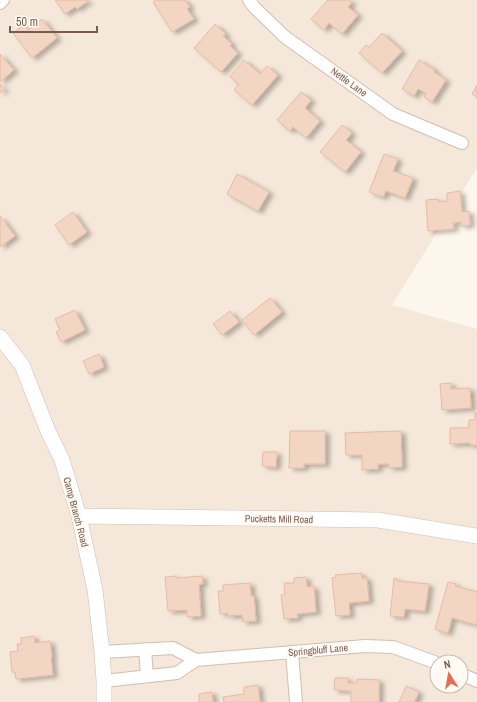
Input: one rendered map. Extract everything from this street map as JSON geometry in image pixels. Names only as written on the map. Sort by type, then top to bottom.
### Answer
[{"type":"street","points":[[0,3],[3,0]]},
{"type":"street","name":"Nettle Lane","points":[[249,0],[254,7],[285,37],[393,114],[462,143]]},
{"type":"street","name":"Camp Branch Road","points":[[0,337],[22,365],[48,431],[62,460],[79,516],[95,590],[102,652],[104,702]]},
{"type":"street","name":"Pucketts Mill Road","points":[[79,516],[378,520],[477,536]]},
{"type":"street","name":"Springbluff Lane","points":[[104,681],[177,673],[196,660],[364,646],[394,647],[429,660]]},
{"type":"street","points":[[102,652],[173,648],[196,660]]},
{"type":"street","points":[[145,649],[147,676]]},
{"type":"street","points":[[292,652],[296,702]]},
{"type":"shaded area","points":[[0,0],[477,0],[477,168],[392,305],[477,329],[477,702],[0,702]]},
{"type":"building","points":[[55,0],[89,0],[77,9],[75,7],[65,14]]},
{"type":"building","points":[[155,0],[185,0],[190,7],[187,9],[194,19],[172,32],[153,2]]},
{"type":"building","points":[[328,0],[349,0],[352,2],[348,7],[358,15],[342,34],[329,23],[324,30],[311,19]]},
{"type":"building","points":[[42,19],[57,38],[32,58],[13,33],[23,25],[28,30]]},
{"type":"building","points":[[215,24],[226,34],[223,36],[232,44],[230,46],[238,53],[221,72],[194,48]]},
{"type":"building","points":[[382,33],[402,51],[382,73],[359,53],[366,45],[369,47]]},
{"type":"building","points":[[0,54],[14,70],[0,82]]},
{"type":"building","points":[[244,60],[260,74],[267,66],[278,75],[252,105],[234,90],[239,84],[230,77]]},
{"type":"building","points":[[419,60],[435,70],[434,72],[446,80],[432,102],[424,97],[426,93],[418,89],[414,96],[402,89]]},
{"type":"building","points":[[0,84],[4,89],[0,93]]},
{"type":"building","points":[[477,85],[477,97],[472,94]]},
{"type":"building","points":[[301,92],[311,100],[305,108],[320,121],[306,138],[293,127],[290,131],[277,120]]},
{"type":"building","points":[[342,125],[352,133],[346,140],[361,152],[345,172],[320,152]]},
{"type":"building","points":[[384,154],[398,159],[393,171],[413,178],[405,198],[386,191],[383,197],[369,192]]},
{"type":"building","points":[[237,174],[269,192],[258,211],[227,194]]},
{"type":"building","points":[[460,191],[462,212],[469,211],[470,225],[461,226],[461,222],[453,223],[454,229],[428,231],[426,200],[438,199],[438,202],[447,201],[447,193]]},
{"type":"building","points":[[73,212],[87,232],[69,245],[55,225]]},
{"type":"building","points":[[0,216],[15,236],[0,247]]},
{"type":"building","points":[[270,298],[282,312],[254,335],[242,320]]},
{"type":"building","points":[[75,310],[85,330],[61,342],[56,332],[60,330],[55,319]]},
{"type":"building","points":[[230,311],[239,322],[222,335],[213,324]]},
{"type":"building","points":[[99,354],[104,367],[89,374],[83,361]]},
{"type":"building","points":[[451,383],[451,389],[470,388],[471,408],[442,410],[440,384]]},
{"type":"building","points":[[475,413],[477,413],[477,445],[470,445],[470,443],[450,444],[450,428],[469,428],[469,420],[475,420]]},
{"type":"building","points":[[290,431],[325,431],[325,464],[304,464],[304,468],[289,468]]},
{"type":"building","points":[[401,431],[402,467],[389,468],[389,464],[378,464],[378,469],[362,470],[362,455],[346,455],[345,433]]},
{"type":"building","points":[[263,452],[277,452],[276,467],[262,466]]},
{"type":"building","points":[[361,573],[362,578],[367,578],[369,601],[349,603],[350,615],[336,616],[332,578],[336,577],[335,575]]},
{"type":"building","points":[[176,576],[177,578],[202,576],[203,584],[199,584],[201,616],[187,617],[187,610],[168,611],[165,577]]},
{"type":"building","points":[[306,577],[307,587],[314,586],[316,612],[297,614],[298,618],[284,619],[281,595],[285,594],[284,583],[294,583],[294,578]]},
{"type":"building","points":[[394,578],[398,579],[398,581],[429,584],[425,611],[405,609],[404,617],[390,616]]},
{"type":"building","points":[[448,582],[456,584],[455,586],[477,592],[477,625],[452,618],[448,633],[435,629]]},
{"type":"building","points":[[250,583],[251,596],[254,596],[256,621],[243,622],[242,615],[228,616],[228,613],[220,614],[218,591],[223,591],[223,585]]},
{"type":"building","points":[[34,636],[35,643],[50,641],[53,675],[16,679],[15,672],[12,672],[10,652],[18,651],[17,644],[21,644],[21,638]]},
{"type":"building","points":[[335,678],[348,678],[348,683],[357,683],[357,679],[379,680],[379,702],[351,702],[351,691],[334,690]]},
{"type":"building","points":[[258,685],[260,702],[224,702],[223,697],[244,694],[244,687]]},
{"type":"building","points":[[406,686],[419,692],[415,701],[418,702],[399,702]]},
{"type":"building","points":[[212,692],[213,702],[199,702],[199,694]]}]
